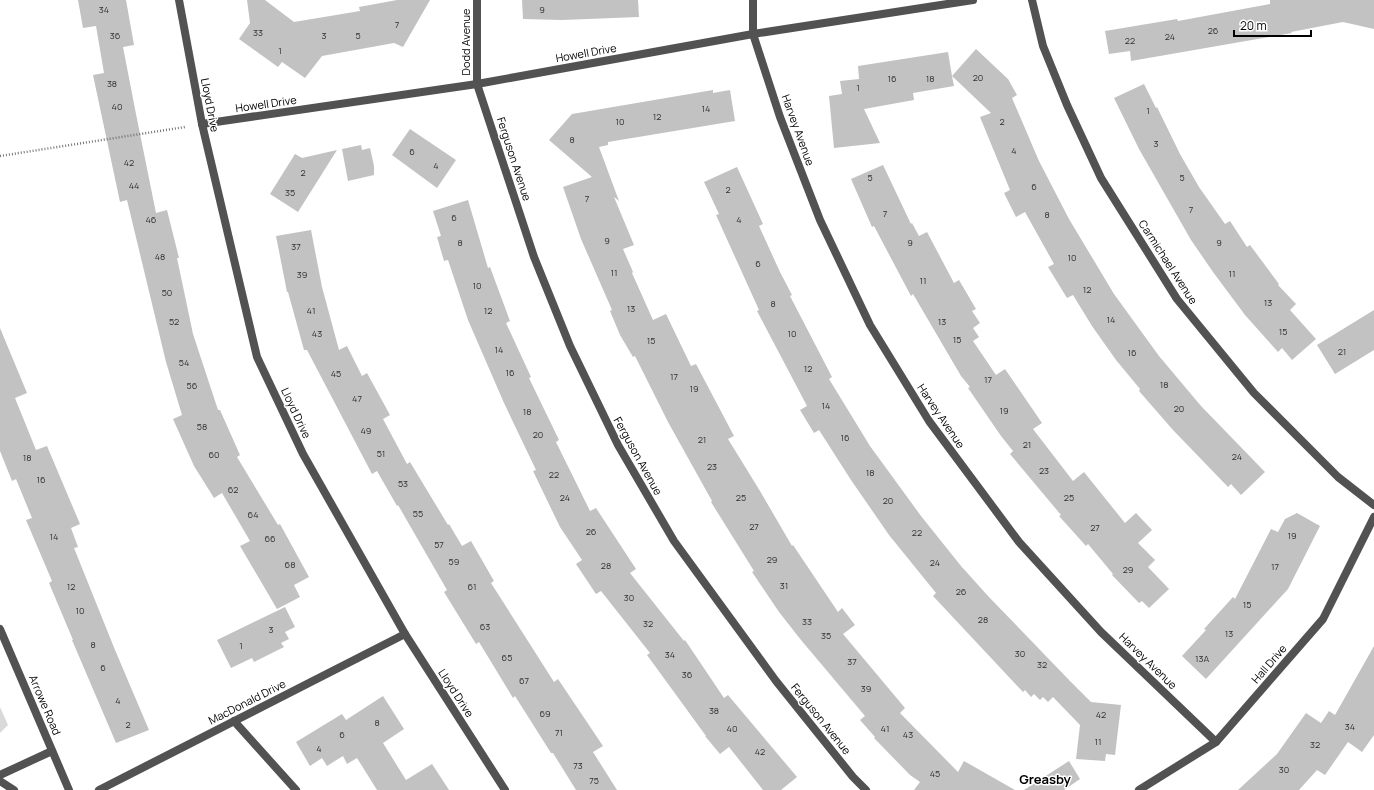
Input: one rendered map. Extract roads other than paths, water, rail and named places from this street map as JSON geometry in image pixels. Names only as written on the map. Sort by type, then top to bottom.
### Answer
[{"type":"street","name":"Lloyd Drive","points":[[179,0],[202,124],[257,357],[303,454],[405,634],[505,790]]},
{"type":"street","name":"Dodd Avenue","points":[[477,0],[477,84]]},
{"type":"street","name":"Harvey Avenue","points":[[753,0],[753,34],[780,117],[820,220],[870,325],[929,421],[1018,542],[1101,632],[1216,742]]},
{"type":"street","name":"Howell Drive","points":[[202,124],[477,84],[753,34],[973,0]]},
{"type":"street","name":"Carmichael Avenue","points":[[1032,0],[1043,46],[1067,105],[1101,178],[1177,299],[1254,393],[1338,477],[1374,505]]},
{"type":"street","name":"Ferguson Avenue","points":[[477,84],[534,257],[570,346],[618,445],[674,541],[776,681],[853,777],[866,790]]},
{"type":"street","name":"Hall Drive","points":[[1139,790],[1216,742],[1323,619],[1374,517]]},
{"type":"street","name":"Arrowe Road","points":[[0,629],[69,790]]},
{"type":"street","name":"MacDonald Drive","points":[[99,790],[405,634]]},
{"type":"street","points":[[234,721],[296,790]]},
{"type":"street","points":[[0,775],[52,751]]},
{"type":"street","points":[[0,782],[14,790]]},
{"type":"district","name":"Greasby","points":[[1045,779]]}]
